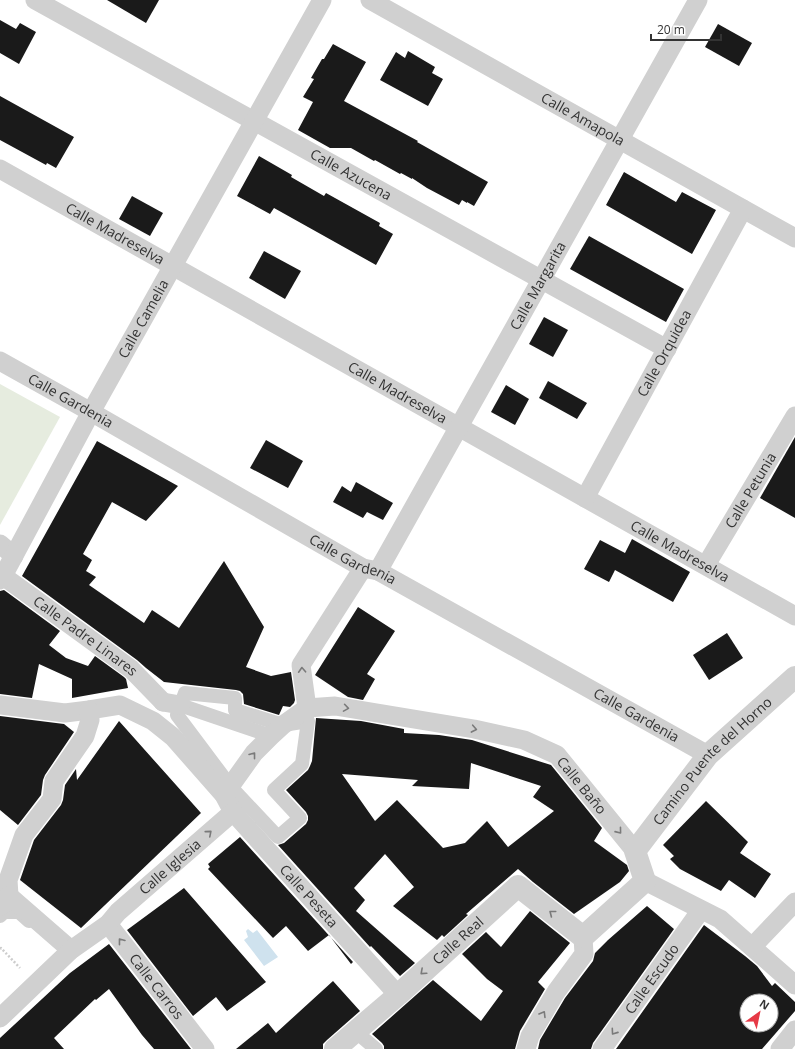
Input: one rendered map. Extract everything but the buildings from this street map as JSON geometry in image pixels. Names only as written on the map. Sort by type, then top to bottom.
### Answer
[{"type":"street","name":"Calle Azucena","points":[[35,0],[667,349]]},
{"type":"street","name":"Calle Camelia","points":[[2,578],[7,550],[91,412],[322,0]]},
{"type":"street","name":"Calle Amapola","points":[[370,0],[795,238]]},
{"type":"street","name":"Calle Margarita","points":[[307,708],[300,664],[370,570],[459,427],[698,0]]},
{"type":"street","name":"Calle Madreselva","points":[[0,170],[795,616]]},
{"type":"street","name":"Calle Orquidea","points":[[585,498],[743,209]]},
{"type":"street","name":"Calle Gardenia","points":[[0,361],[370,570],[708,755]]},
{"type":"street","name":"Calle Petunia","points":[[706,566],[793,423]]},
{"type":"street","name":"Calle Padre Linares","points":[[2,578],[131,669],[172,704]]},
{"type":"street","name":"Camino Puente del Horno","points":[[635,850],[708,755],[795,677]]},
{"type":"street","points":[[153,720],[185,693],[235,698],[235,710],[277,730]]},
{"type":"street","points":[[172,704],[277,730],[308,721],[302,764],[274,790],[300,818],[278,837],[227,791],[177,715],[172,704]]},
{"type":"street","name":"Calle Peseta","points":[[0,705],[65,713],[120,705],[153,720],[173,737],[227,791],[234,812],[398,995]]},
{"type":"street","name":"Calle Baño","points":[[307,708],[335,706],[474,729],[524,740],[557,755],[635,850],[645,881]]},
{"type":"street","points":[[227,791],[254,753],[277,730],[307,708]]},
{"type":"street","points":[[71,950],[4,901],[8,880],[24,836],[52,799],[54,781],[85,736],[90,720],[89,710]]},
{"type":"street","name":"Calle Iglesia","points":[[0,1018],[71,950],[108,924],[118,912],[234,812]]},
{"type":"street","points":[[526,1049],[530,1036],[556,992],[584,954],[583,937],[645,881],[720,919],[795,985]]},
{"type":"street","name":"Calle Real","points":[[335,1049],[398,995],[518,886],[583,937]]},
{"type":"street","points":[[752,947],[795,902]]},
{"type":"street","name":"Calle Escudo","points":[[602,1049],[701,910]]},
{"type":"street","points":[[0,916],[4,912],[19,912],[55,946],[56,959],[0,1013]]},
{"type":"street","name":"Calle Carros","points":[[108,924],[205,1049]]},
{"type":"street","points":[[780,1049],[795,1030]]},
{"type":"street","points":[[355,1031],[376,1049]]},
{"type":"path","points":[[0,949],[1,948],[20,968],[17,972]]},
{"type":"shaded area","points":[[0,384],[60,417],[0,525]]},
{"type":"water","points":[[248,929],[253,933],[257,930],[278,957],[264,966],[244,940],[248,937],[246,931]]}]
